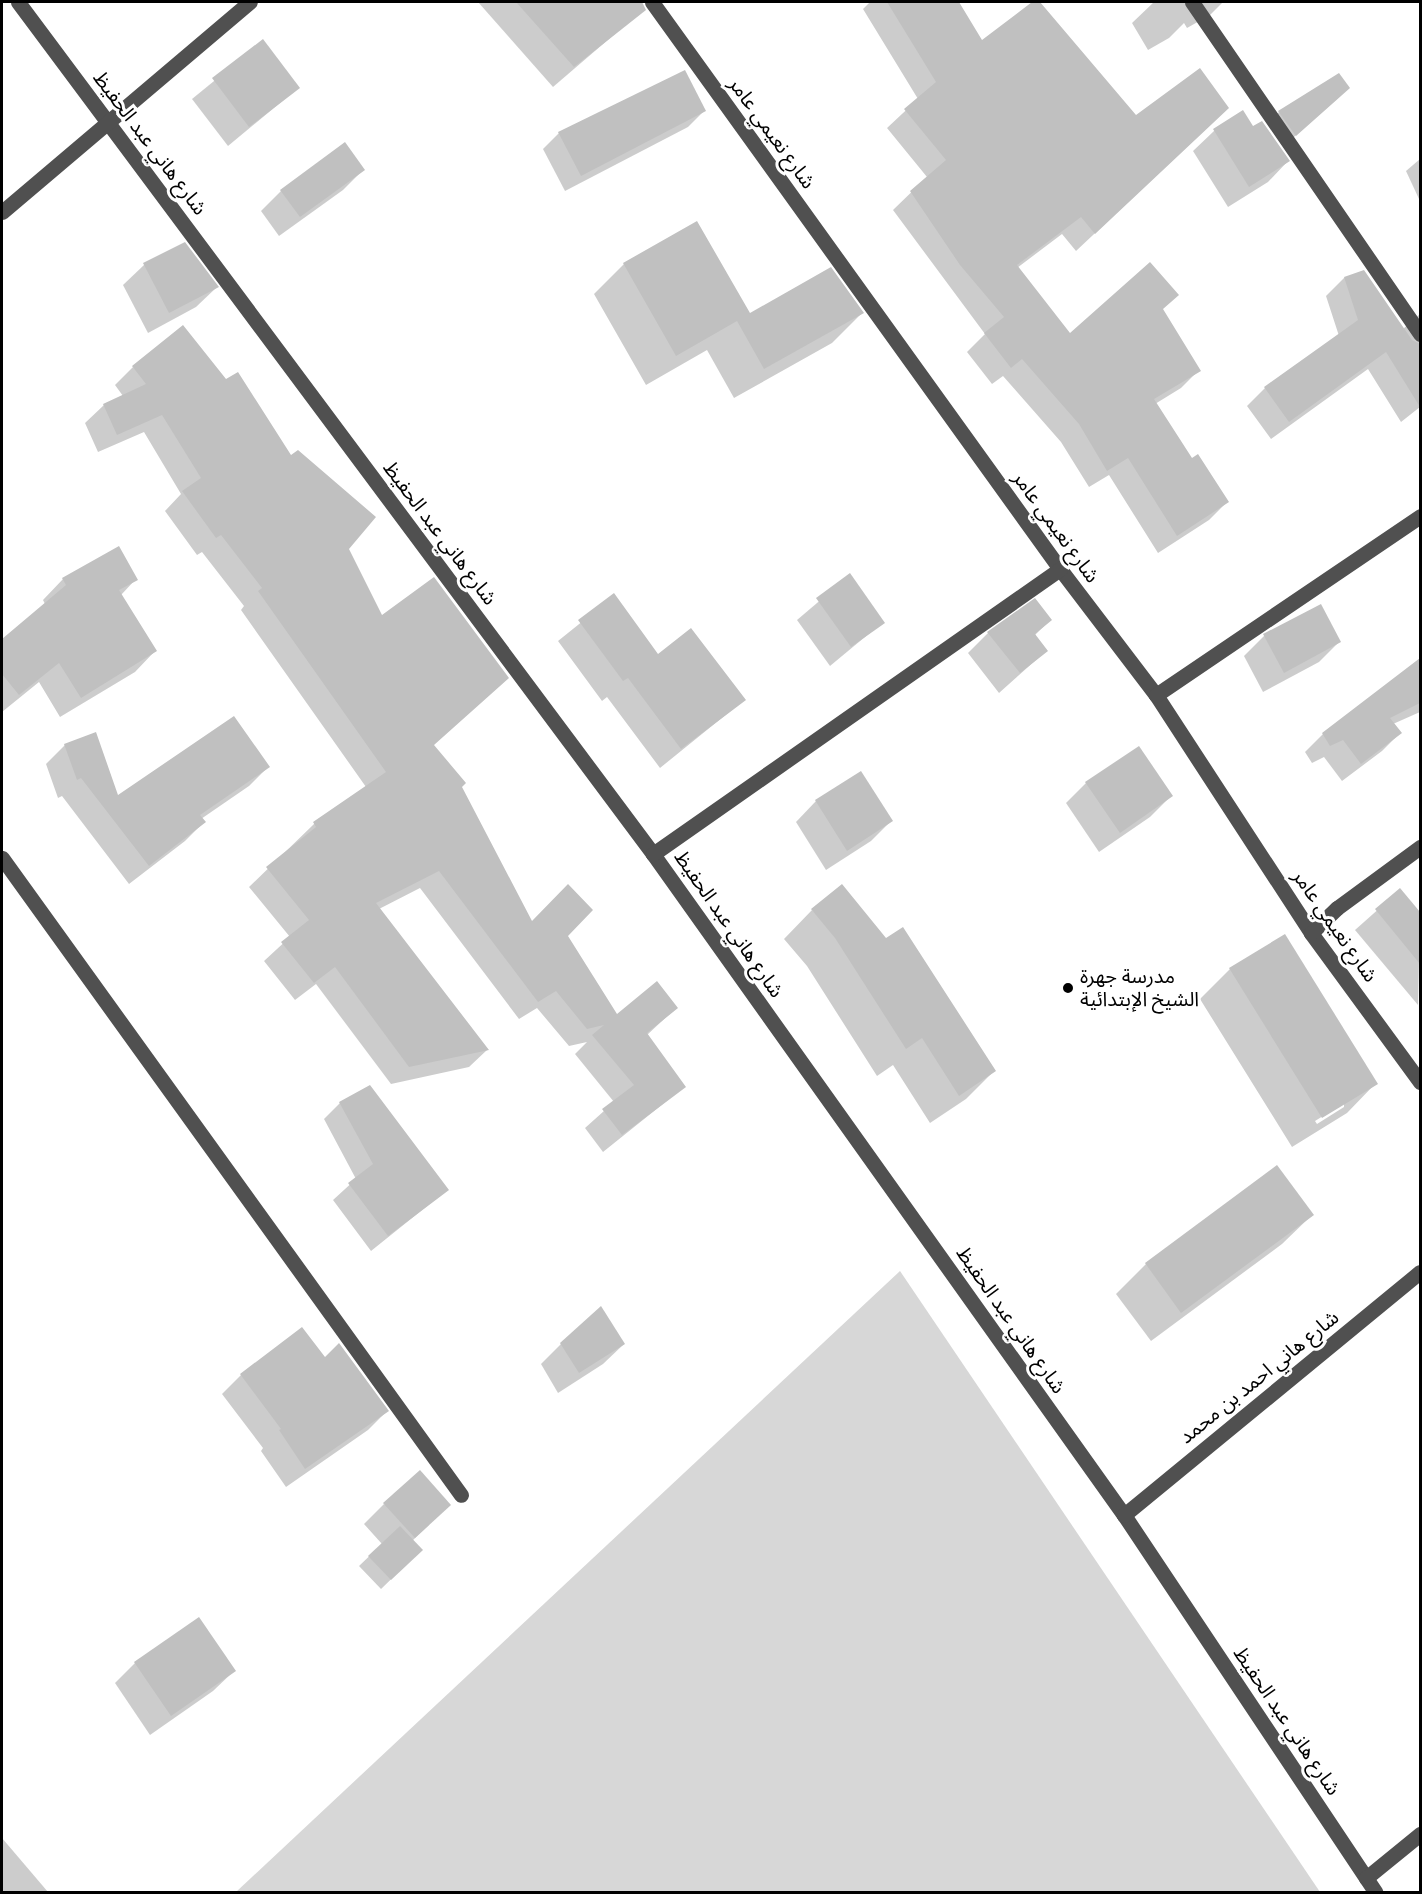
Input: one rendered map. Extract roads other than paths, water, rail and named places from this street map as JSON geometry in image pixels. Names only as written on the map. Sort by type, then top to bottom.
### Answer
[{"type":"street","name":"شارع هاني عبد الحفيظ","points":[[18,2],[653,854],[1124,1515],[1375,1893]]},
{"type":"street","points":[[2,213],[107,120],[250,2]]},
{"type":"street","name":"شارع نعيمي عامر","points":[[652,2],[1060,569],[1156,695],[1311,933],[1420,1082]]},
{"type":"street","points":[[1192,2],[1420,334]]},
{"type":"street","points":[[1156,695],[1420,516]]},
{"type":"street","points":[[653,854],[1060,569]]},
{"type":"street","points":[[1311,933],[1337,908],[1420,847]]},
{"type":"street","points":[[2,858],[460,1495]]},
{"type":"street","name":"شارع هاني احمد بن محمد","points":[[1124,1515],[1420,1272]]},
{"type":"street","points":[[1366,1878],[1420,1834]]},
{"type":"place","name":"مدرسة جهرة الشيخ الإبتدائية","points":[[1068,988]]}]
